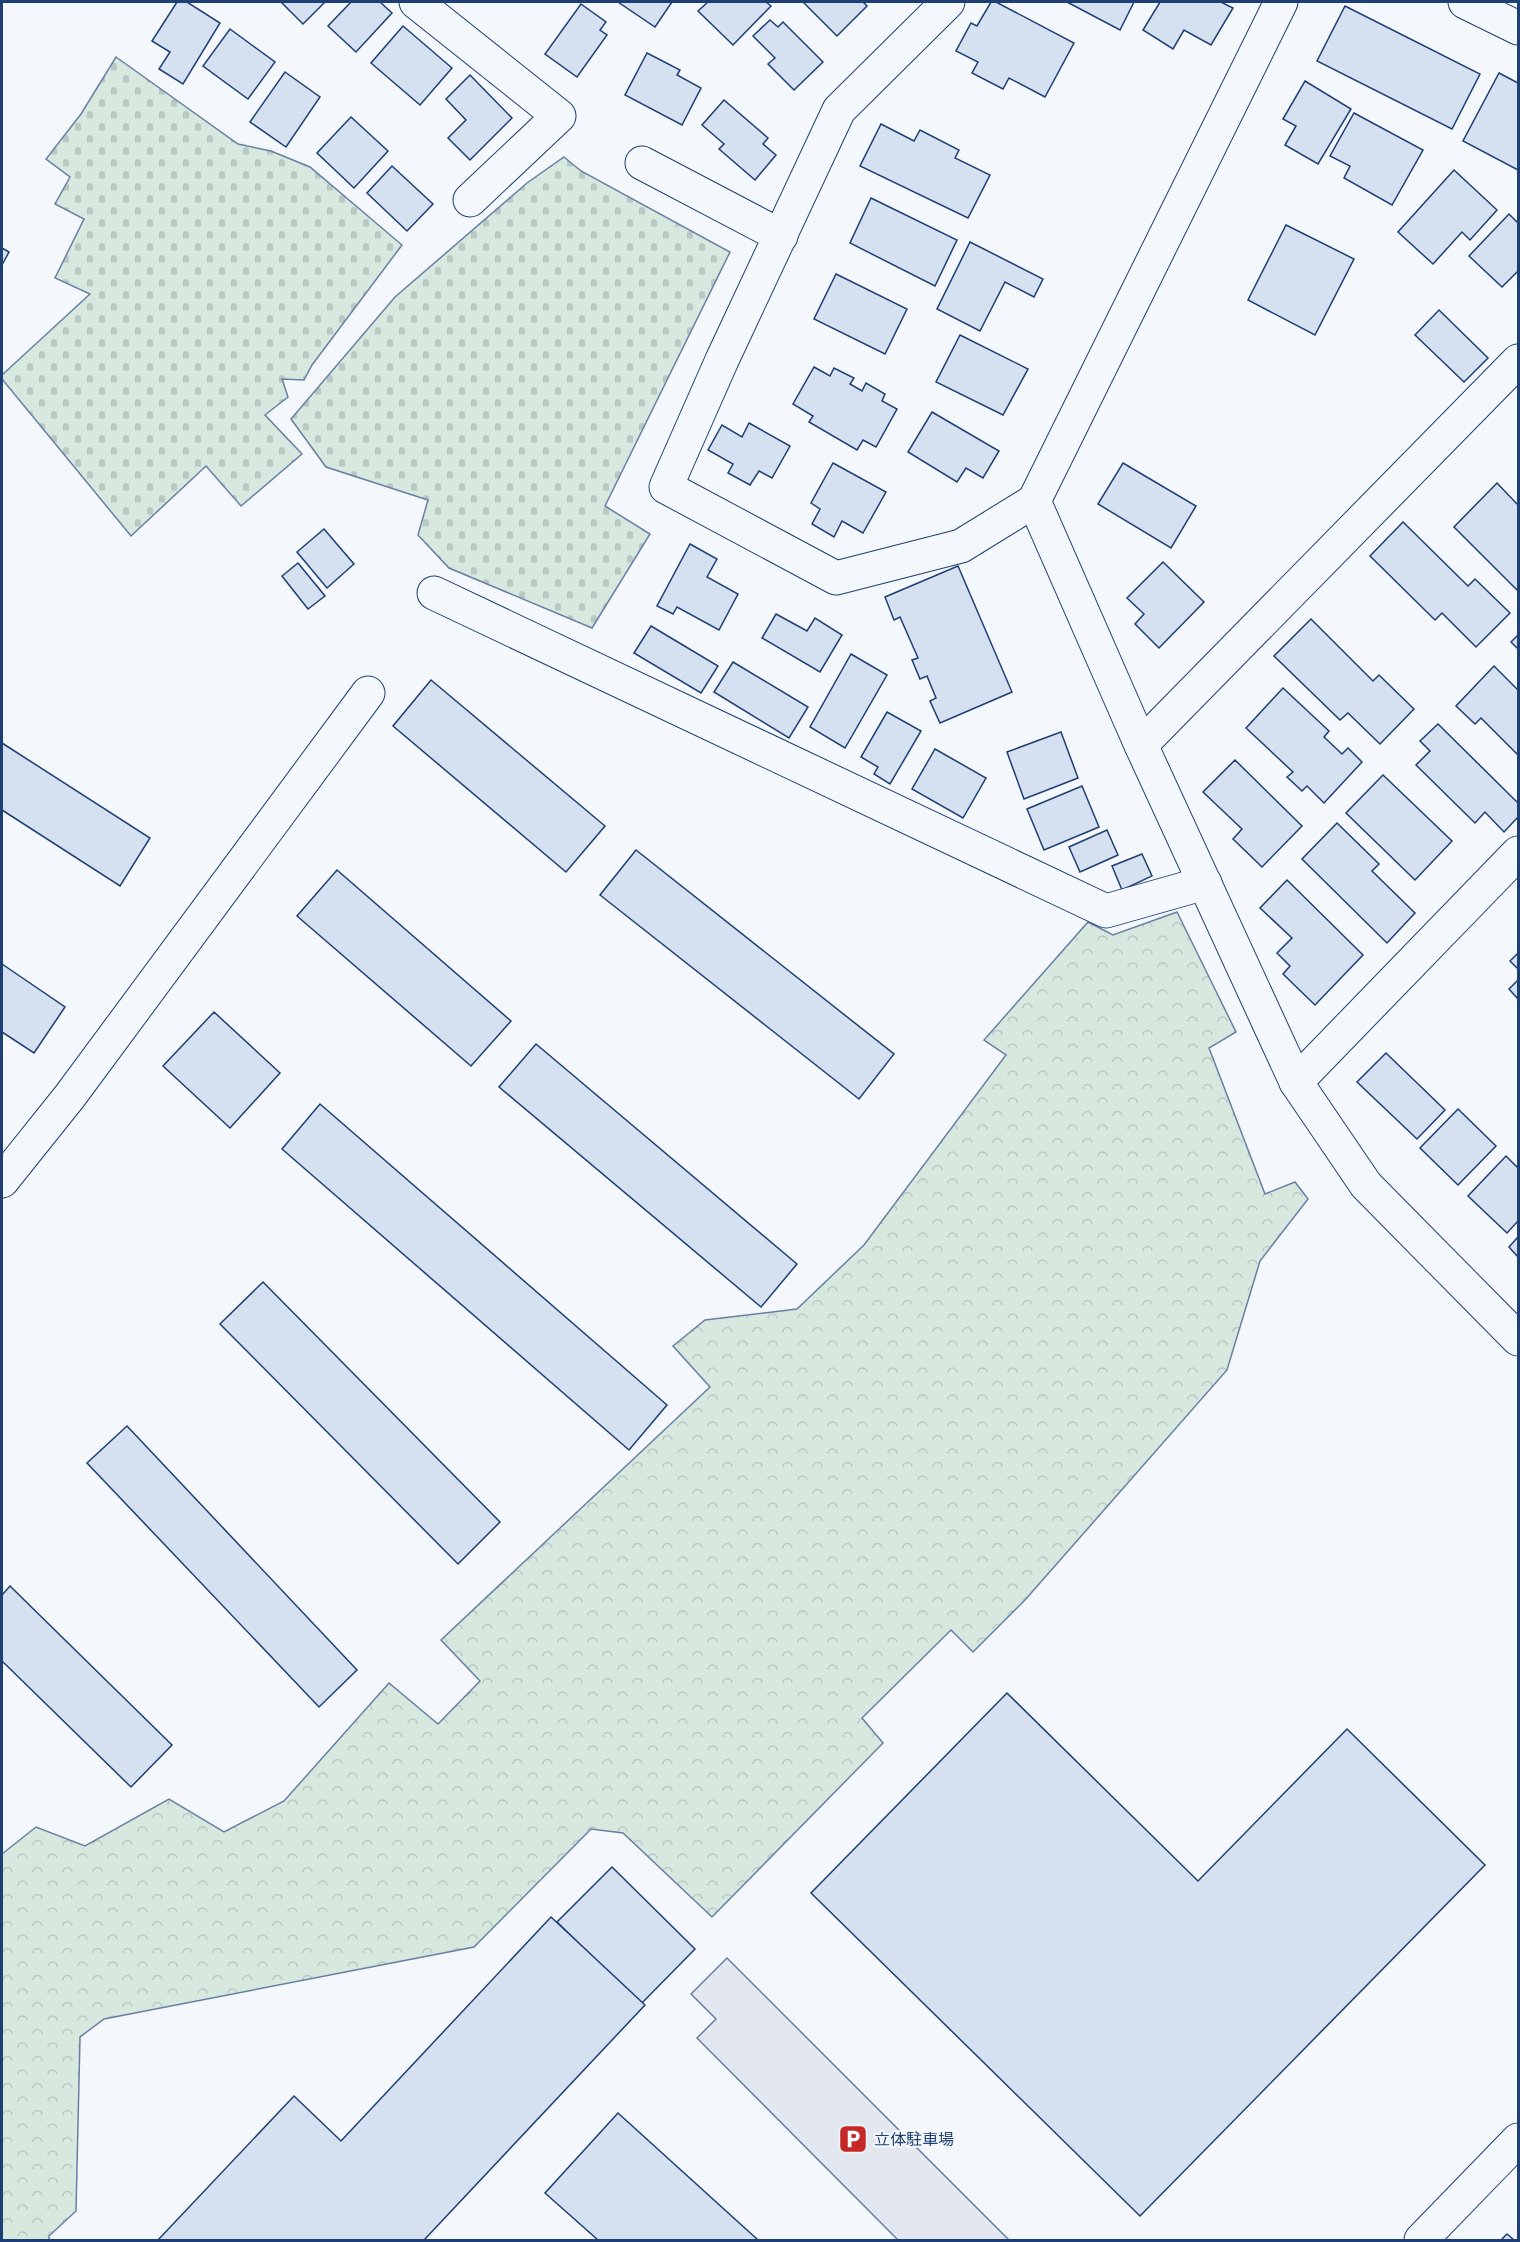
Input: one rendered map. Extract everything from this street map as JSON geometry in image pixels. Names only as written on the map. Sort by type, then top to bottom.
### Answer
[{"type":"street","points":[[416,2],[559,116],[470,200]]},
{"type":"street","points":[[948,2],[839,110],[722,360],[666,487],[836,578],[961,546],[1034,501],[1281,2]]},
{"type":"street","points":[[1465,2],[1518,28]]},
{"type":"street","points":[[642,163],[781,236]]},
{"type":"street","points":[[1141,745],[1518,361]]},
{"type":"street","points":[[1034,501],[1141,745],[1296,1082],[1366,1185],[1518,1339]]},
{"type":"street","points":[[434,593],[1106,911],[1205,883]]},
{"type":"street","points":[[2,1181],[70,1096],[368,693]]},
{"type":"street","points":[[1296,1082],[1518,853]]},
{"type":"street","points":[[1421,2241],[1518,2140]]},
{"type":"green space","points":[[116,57],[238,144],[271,151],[310,167],[402,245],[312,365],[304,380],[282,379],[288,397],[265,415],[302,454],[241,506],[206,466],[131,536],[2,379],[2,375],[90,294],[55,278],[84,219],[55,204],[70,177],[46,159],[81,114]]},
{"type":"green space","points":[[564,157],[581,171],[730,252],[605,506],[650,534],[592,628],[449,568],[418,535],[428,500],[326,467],[291,419],[395,297],[527,183]]},
{"type":"green space","points":[[1177,912],[1236,1032],[1209,1048],[1265,1194],[1295,1182],[1308,1199],[1260,1261],[1227,1370],[1025,1600],[973,1652],[951,1630],[862,1718],[883,1743],[712,1917],[623,1833],[591,1829],[474,1947],[104,2019],[80,2037],[76,2211],[49,2236],[49,2240],[2,2240],[2,1854],[36,1827],[85,1846],[169,1799],[224,1832],[284,1801],[389,1683],[438,1724],[480,1681],[441,1640],[710,1387],[673,1346],[705,1320],[797,1309],[864,1245],[1006,1055],[984,1040],[1088,922],[1113,935]]},
{"type":"shaded area","name":"立体駐車場","points":[[727,1958],[1009,2240],[898,2240],[697,2038],[716,2019],[691,1994]]},
{"type":"building","points":[[177,2],[187,2],[220,23],[183,84],[159,69],[170,52],[152,41]]},
{"type":"building","points":[[281,2],[325,2],[303,24]]},
{"type":"building","points":[[351,2],[380,2],[392,13],[356,52],[328,26]]},
{"type":"building","points":[[618,2],[672,2],[655,27]]},
{"type":"building","points":[[708,2],[766,2],[771,6],[733,45],[698,11]]},
{"type":"building","points":[[803,2],[863,2],[867,6],[837,36]]},
{"type":"building","points":[[991,2],[996,2],[1074,43],[1045,97],[1009,78],[1003,89],[972,73],[978,62],[956,51],[971,23],[977,26]]},
{"type":"building","points":[[1067,2],[1134,2],[1120,30]]},
{"type":"building","points":[[1160,2],[1221,2],[1233,8],[1211,45],[1184,30],[1173,49],[1143,30]]},
{"type":"building","points":[[581,4],[606,22],[600,30],[607,35],[577,77],[545,54]]},
{"type":"building","points":[[1345,6],[1480,74],[1452,129],[1317,61]]},
{"type":"building","points":[[770,20],[778,27],[783,22],[823,62],[794,90],[768,64],[775,58],[753,36]]},
{"type":"building","points":[[403,26],[452,68],[420,105],[371,63]]},
{"type":"building","points":[[230,29],[275,62],[248,99],[203,66]]},
{"type":"building","points":[[647,53],[680,70],[677,75],[701,88],[682,125],[625,95]]},
{"type":"building","points":[[285,72],[320,97],[286,147],[250,122]]},
{"type":"building","points":[[1499,73],[1518,83],[1518,170],[1463,141]]},
{"type":"building","points":[[470,75],[512,118],[470,160],[448,138],[466,120],[446,99]]},
{"type":"building","points":[[1305,81],[1351,109],[1318,164],[1285,145],[1296,126],[1283,119]]},
{"type":"building","points":[[724,100],[768,138],[763,144],[776,155],[755,180],[719,149],[724,144],[702,125]]},
{"type":"building","points":[[1354,113],[1423,150],[1392,205],[1344,178],[1350,166],[1330,156]]},
{"type":"building","points":[[351,117],[388,151],[354,188],[317,153]]},
{"type":"building","points":[[881,124],[914,141],[920,130],[959,150],[955,158],[990,175],[968,218],[860,166]]},
{"type":"building","points":[[392,166],[433,204],[407,231],[367,193]]},
{"type":"building","points":[[1454,170],[1497,210],[1470,240],[1462,232],[1433,264],[1398,232]]},
{"type":"building","points":[[871,198],[957,240],[935,286],[850,243]]},
{"type":"building","points":[[1509,214],[1518,223],[1518,274],[1517,272],[1502,287],[1469,256]]},
{"type":"building","points":[[1286,225],[1354,259],[1315,335],[1248,300]]},
{"type":"building","points":[[970,242],[1043,279],[1034,297],[1005,282],[980,331],[937,309]]},
{"type":"building","points":[[2,248],[9,252],[2,265]]},
{"type":"building","points":[[836,274],[907,309],[885,354],[814,319]]},
{"type":"building","points":[[1439,310],[1488,358],[1464,382],[1415,335]]},
{"type":"building","points":[[960,335],[1028,369],[1003,415],[936,382]]},
{"type":"building","points":[[814,367],[830,376],[834,368],[854,378],[850,384],[862,391],[866,383],[885,394],[882,401],[897,409],[876,447],[863,440],[857,450],[809,422],[813,416],[793,404]]},
{"type":"building","points":[[932,412],[999,451],[983,478],[966,468],[957,482],[908,452]]},
{"type":"building","points":[[749,423],[790,446],[772,478],[759,471],[750,485],[728,473],[733,464],[708,450],[722,425],[742,437]]},
{"type":"building","points":[[833,463],[886,492],[863,533],[842,521],[834,537],[812,524],[820,509],[811,503]]},
{"type":"building","points":[[1123,463],[1196,506],[1171,548],[1098,504]]},
{"type":"building","points":[[1497,483],[1518,505],[1518,591],[1454,527]]},
{"type":"building","points":[[1403,522],[1468,586],[1475,579],[1510,613],[1476,647],[1442,613],[1435,620],[1370,556]]},
{"type":"building","points":[[324,529],[354,564],[327,588],[297,552]]},
{"type":"building","points":[[690,544],[717,559],[707,577],[738,594],[719,630],[677,607],[673,614],[657,606]]},
{"type":"building","points":[[1163,562],[1204,602],[1159,648],[1135,624],[1144,614],[1127,598]]},
{"type":"building","points":[[298,563],[325,596],[308,609],[282,576]]},
{"type":"building","points":[[958,566],[1012,692],[940,723],[930,701],[936,698],[927,676],[920,679],[912,660],[918,658],[900,617],[894,620],[885,597]]},
{"type":"building","points":[[776,614],[807,631],[815,618],[842,635],[820,672],[762,638]]},
{"type":"building","points":[[1311,619],[1373,681],[1379,675],[1414,709],[1380,744],[1348,713],[1340,720],[1274,656]]},
{"type":"building","points":[[651,626],[718,666],[701,693],[634,653]]},
{"type":"building","points":[[1518,635],[1518,649],[1511,642]]},
{"type":"building","points":[[851,654],[887,675],[845,748],[810,727]]},
{"type":"building","points":[[733,662],[808,707],[789,738],[714,692]]},
{"type":"building","points":[[1494,666],[1518,690],[1518,755],[1481,718],[1475,724],[1456,706]]},
{"type":"building","points":[[431,680],[605,826],[566,872],[393,726]]},
{"type":"building","points":[[1283,688],[1329,731],[1324,737],[1342,754],[1348,748],[1362,762],[1324,803],[1307,786],[1302,791],[1287,777],[1293,772],[1246,728]]},
{"type":"building","points":[[887,712],[921,731],[890,784],[874,774],[878,767],[861,757]]},
{"type":"building","points":[[1438,724],[1518,803],[1518,817],[1504,832],[1485,812],[1475,823],[1416,765],[1430,751],[1420,741]]},
{"type":"building","points":[[1061,732],[1078,778],[1024,799],[1007,752]]},
{"type":"building","points":[[2,743],[150,838],[120,886],[2,810]]},
{"type":"building","points":[[935,749],[986,778],[963,818],[912,789]]},
{"type":"building","points":[[1235,760],[1302,826],[1262,867],[1233,839],[1242,829],[1203,792]]},
{"type":"building","points":[[1383,775],[1452,841],[1415,880],[1346,813]]},
{"type":"building","points":[[1082,786],[1099,827],[1044,850],[1027,809]]},
{"type":"building","points":[[1337,823],[1379,864],[1372,871],[1415,913],[1387,943],[1302,859]]},
{"type":"building","points":[[1107,830],[1118,855],[1080,872],[1069,847]]},
{"type":"building","points":[[636,850],[894,1054],[859,1099],[600,895]]},
{"type":"building","points":[[1142,854],[1152,876],[1122,890],[1112,866]]},
{"type":"building","points":[[337,870],[511,1021],[471,1066],[297,916]]},
{"type":"building","points":[[1287,880],[1363,955],[1315,1005],[1283,974],[1290,966],[1277,953],[1292,938],[1260,908]]},
{"type":"building","points":[[1518,953],[1518,969],[1510,961]]},
{"type":"building","points":[[2,964],[65,1007],[34,1053],[2,1032]]},
{"type":"building","points":[[1518,980],[1518,999],[1509,989]]},
{"type":"building","points":[[214,1012],[280,1073],[230,1128],[163,1066]]},
{"type":"building","points":[[536,1044],[797,1264],[761,1307],[499,1087]]},
{"type":"building","points":[[1386,1053],[1445,1110],[1417,1139],[1357,1082]]},
{"type":"building","points":[[320,1104],[667,1405],[629,1450],[282,1149]]},
{"type":"building","points":[[1458,1109],[1496,1146],[1458,1185],[1420,1148]]},
{"type":"building","points":[[1506,1156],[1518,1168],[1518,1221],[1507,1233],[1468,1196]]},
{"type":"building","points":[[1518,1237],[1518,1257],[1509,1247]]},
{"type":"building","points":[[263,1282],[500,1522],[458,1564],[220,1324]]},
{"type":"building","points":[[127,1426],[357,1670],[319,1707],[87,1463]]},
{"type":"building","points":[[10,1586],[172,1745],[131,1787],[2,1661],[2,1595]]},
{"type":"building","points":[[1007,1693],[1198,1881],[1347,1729],[1485,1865],[1140,2216],[811,1893]]},
{"type":"building","points":[[612,1867],[695,1949],[641,2004],[557,1922]]},
{"type":"building","points":[[551,1917],[645,2005],[424,2240],[158,2240],[294,2096],[341,2141]]},
{"type":"building","points":[[618,2113],[758,2240],[598,2240],[545,2193]]},
{"type":"building","points":[[1507,2234],[1514,2240],[1501,2240]]},
{"type":"place","name":"立体駐車場","points":[[853,2139]]}]
